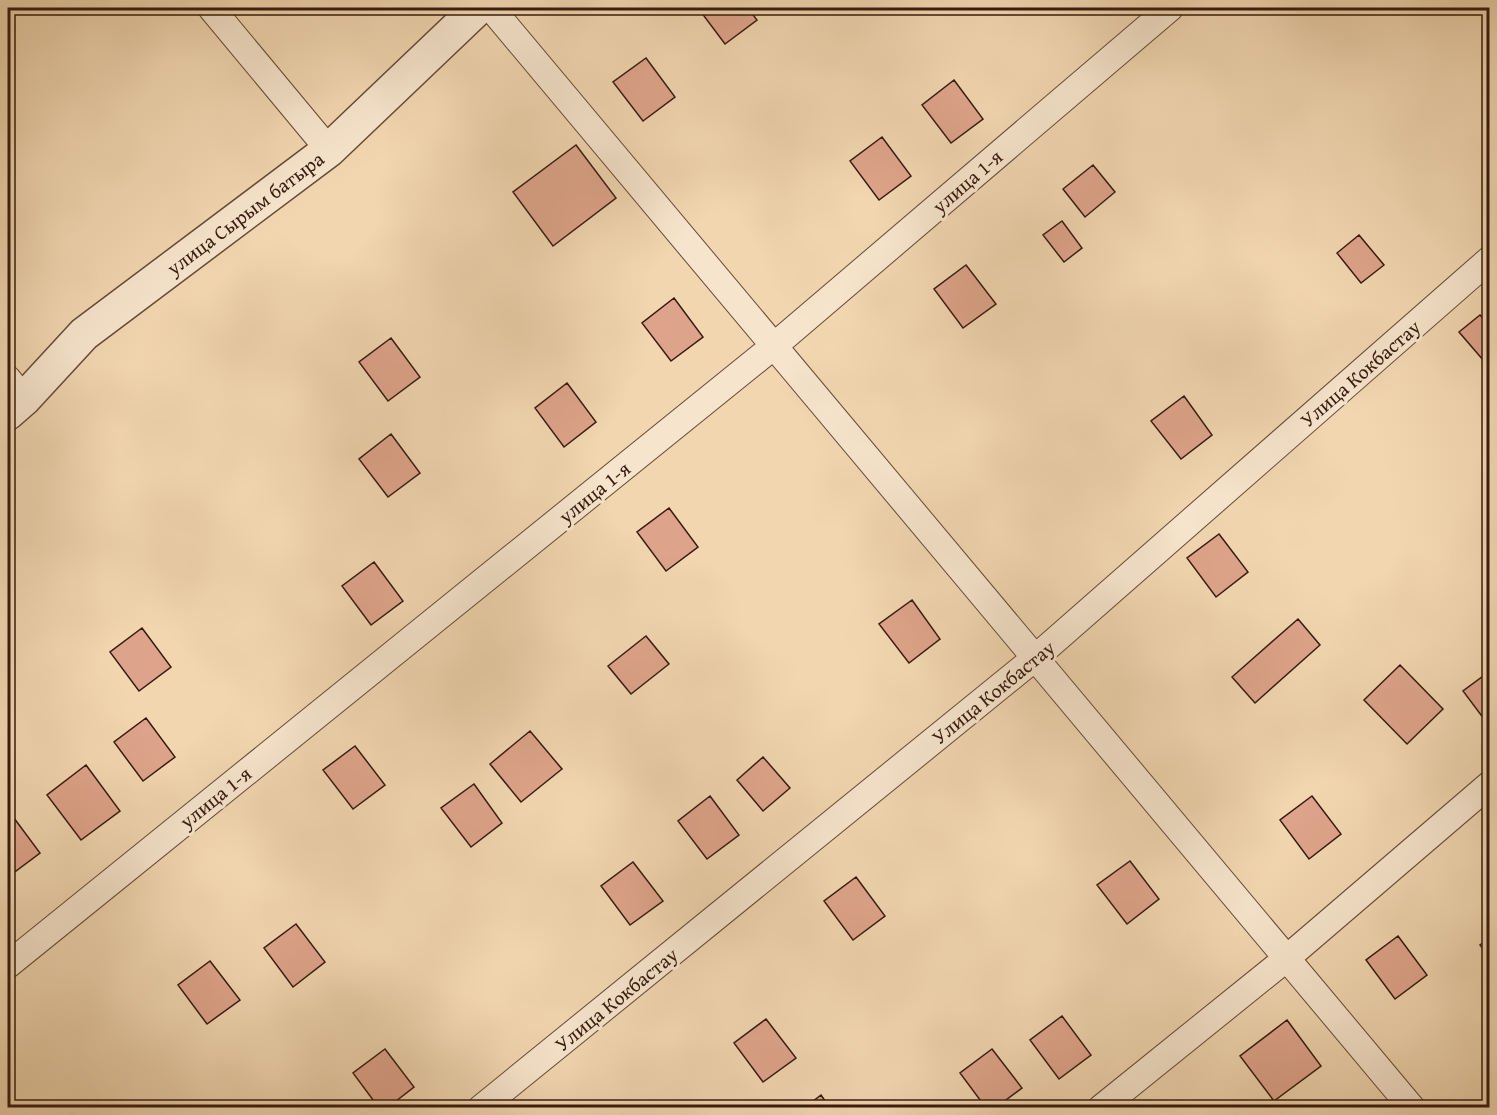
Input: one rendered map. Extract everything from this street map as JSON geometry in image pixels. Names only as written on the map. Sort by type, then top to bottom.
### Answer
[{"type":"street","points":[[211,8],[329,150]]},
{"type":"street","name":"улица Сырым батыра","points":[[13,397],[84,334],[329,150],[478,8]]},
{"type":"street","points":[[491,8],[1412,1107]]},
{"type":"street","name":"улица 1-я","points":[[8,965],[774,346],[1170,8]]},
{"type":"street","name":"Улица Кокбастау","points":[[481,1107],[1035,658],[1490,259]]},
{"type":"street","points":[[1101,1107],[1287,958],[1490,784]]},
{"type":"building","points":[[698,8],[748,8],[757,20],[725,44]]},
{"type":"building","points":[[646,58],[675,97],[643,121],[613,82]]},
{"type":"building","points":[[954,80],[983,119],[951,143],[922,105]]},
{"type":"building","points":[[882,137],[911,176],[879,200],[850,161]]},
{"type":"building","points":[[576,145],[616,198],[553,246],[513,192]]},
{"type":"building","points":[[1093,165],[1115,192],[1085,217],[1063,189]]},
{"type":"building","points":[[1062,221],[1082,248],[1064,262],[1043,235]]},
{"type":"building","points":[[1359,235],[1384,265],[1361,283],[1337,253]]},
{"type":"building","points":[[966,265],[996,304],[963,328],[934,289]]},
{"type":"building","points":[[674,298],[703,337],[671,361],[642,323]]},
{"type":"building","points":[[1480,315],[1490,326],[1490,368],[1459,332]]},
{"type":"building","points":[[391,338],[420,377],[388,401],[359,362]]},
{"type":"building","points":[[567,383],[596,422],[564,447],[535,408]]},
{"type":"building","points":[[1184,396],[1212,435],[1181,459],[1151,421]]},
{"type":"building","points":[[391,434],[420,473],[388,497],[359,459]]},
{"type":"building","points":[[669,508],[698,547],[666,571],[637,532]]},
{"type":"building","points":[[1219,534],[1248,572],[1216,597],[1187,558]]},
{"type":"building","points":[[374,562],[403,601],[371,625],[342,586]]},
{"type":"building","points":[[912,600],[940,639],[909,663],[879,624]]},
{"type":"building","points":[[1298,619],[1320,645],[1255,703],[1232,677]]},
{"type":"building","points":[[142,628],[171,667],[139,691],[110,652]]},
{"type":"building","points":[[646,636],[669,664],[631,694],[608,666]]},
{"type":"building","points":[[1400,665],[1443,709],[1407,744],[1364,700]]},
{"type":"building","points":[[1490,671],[1490,727],[1463,691]]},
{"type":"building","points":[[146,718],[175,757],[143,781],[114,742]]},
{"type":"building","points":[[530,731],[562,769],[521,802],[490,764]]},
{"type":"building","points":[[355,746],[385,785],[353,809],[323,770]]},
{"type":"building","points":[[763,757],[790,788],[763,811],[737,780]]},
{"type":"building","points":[[86,765],[120,811],[81,840],[47,795]]},
{"type":"building","points":[[474,784],[502,823],[471,847],[441,808]]},
{"type":"building","points":[[710,796],[739,835],[707,859],[678,821]]},
{"type":"building","points":[[1312,796],[1341,834],[1309,859],[1280,820]]},
{"type":"building","points":[[11,814],[40,853],[8,877],[8,816]]},
{"type":"building","points":[[1130,861],[1159,899],[1127,924],[1097,885]]},
{"type":"building","points":[[633,862],[663,901],[630,925],[601,886]]},
{"type":"building","points":[[856,877],[885,916],[853,940],[824,901]]},
{"type":"building","points":[[296,924],[325,962],[293,987],[264,948]]},
{"type":"building","points":[[1398,936],[1427,975],[1395,999],[1366,960]]},
{"type":"building","points":[[1490,938],[1490,958],[1480,945]]},
{"type":"building","points":[[210,961],[240,1000],[207,1024],[178,985]]},
{"type":"building","points":[[1062,1016],[1091,1055],[1059,1079],[1030,1040]]},
{"type":"building","points":[[766,1019],[796,1058],[763,1082],[734,1043]]},
{"type":"building","points":[[1287,1020],[1321,1066],[1274,1101],[1240,1056]]},
{"type":"building","points":[[385,1049],[414,1087],[387,1108],[379,1108],[353,1073]]},
{"type":"building","points":[[992,1049],[1022,1088],[995,1108],[986,1108],[960,1073]]},
{"type":"building","points":[[821,1095],[830,1108],[804,1108]]}]
